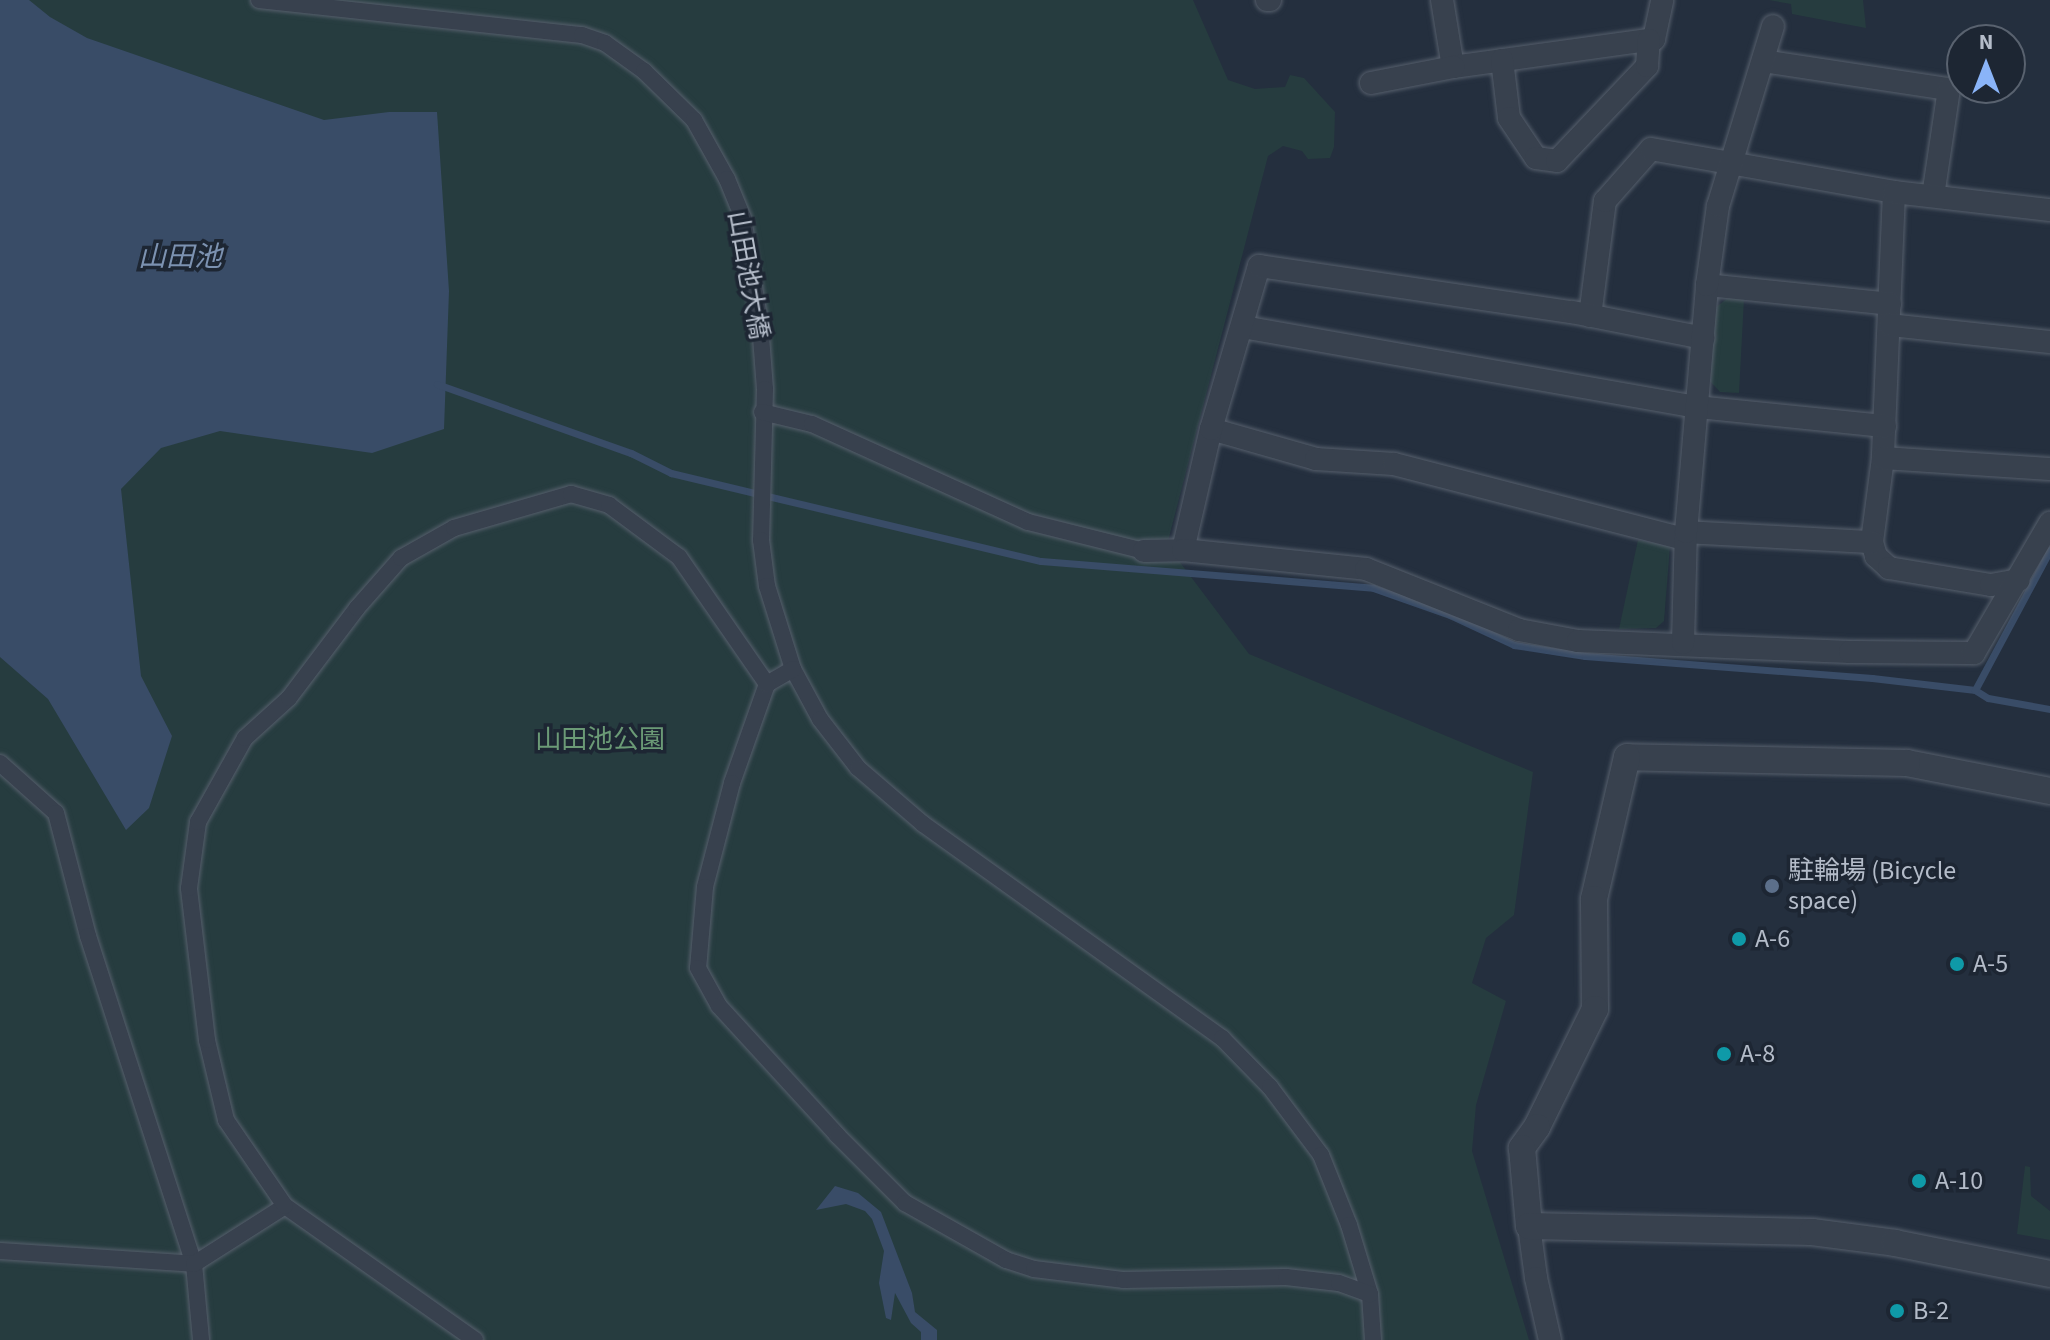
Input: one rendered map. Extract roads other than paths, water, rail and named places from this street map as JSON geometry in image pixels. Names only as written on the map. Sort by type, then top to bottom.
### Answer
[{"type":"street","name":"山田池大橋","points":[[259,0],[582,35],[605,43],[644,71],[694,120],[727,179],[743,218],[760,324],[765,389],[761,540],[767,586],[793,669],[820,719],[858,768],[923,824],[1222,1038],[1270,1087],[1321,1155],[1349,1225],[1370,1294],[1373,1340]]},
{"type":"street","points":[[1442,0],[1453,67]]},
{"type":"street","points":[[1371,83],[1453,67],[1654,39],[1662,0]]},
{"type":"street","points":[[1683,643],[1686,536],[1707,285],[1718,206],[1773,26]]},
{"type":"street","points":[[1502,60],[1509,118],[1536,158],[1557,161],[1647,66],[1649,40]]},
{"type":"street","points":[[1763,61],[1949,89],[1933,196]]},
{"type":"street","points":[[1590,316],[1605,201],[1651,149],[1894,192],[2050,210]]},
{"type":"street","points":[[1894,192],[1883,458],[1872,542],[1876,556],[1889,568],[1991,585],[2019,580]]},
{"type":"street","points":[[1183,550],[1211,429],[1259,266],[1590,316],[1703,338]]},
{"type":"street","points":[[1707,285],[2050,342]]},
{"type":"street","points":[[1243,327],[1697,407],[1885,426]]},
{"type":"street","points":[[762,412],[812,424],[1028,522],[1144,551],[1183,550],[1366,569],[1519,630],[1578,641],[1850,652],[1974,653],[2050,523]]},
{"type":"street","points":[[1211,429],[1316,459],[1394,464],[1686,536],[1872,542]]},
{"type":"street","points":[[1883,458],[2050,469]]},
{"type":"street","points":[[475,1340],[285,1206],[226,1120],[210,1053],[189,888],[198,822],[245,738],[289,698],[357,608],[401,558],[454,528],[571,494],[609,505],[679,557],[767,684]]},
{"type":"street","points":[[793,669],[767,684],[732,783],[705,887],[698,968],[719,1006],[837,1135],[905,1203],[1006,1260],[1034,1269],[1124,1280],[1286,1277],[1339,1283],[1370,1294]]},
{"type":"street","points":[[1550,1340],[1529,1226],[1522,1148],[1537,1127],[1595,1009],[1592,915],[1596,877],[1627,757],[1907,763],[2050,791]]},
{"type":"street","points":[[0,763],[56,813],[88,936],[194,1264],[201,1340]]},
{"type":"street","points":[[0,1251],[194,1264],[285,1206]]},
{"type":"street","points":[[1529,1226],[1852,1236],[2050,1274]]},
{"type":"water","name":"山田池","points":[[0,0],[29,0],[50,17],[87,38],[324,120],[389,112],[437,112],[449,291],[444,429],[372,453],[220,431],[161,448],[121,489],[141,676],[172,736],[149,808],[126,830],[48,699],[0,657]]},
{"type":"water","points":[[835,1186],[858,1193],[881,1212],[912,1293],[915,1312],[937,1330],[937,1340],[921,1340],[921,1332],[911,1323],[895,1293],[891,1320],[886,1318],[879,1283],[884,1251],[872,1219],[865,1211],[846,1204],[816,1210]]},
{"type":"waterway","points":[[437,384],[631,453],[671,473],[1041,561],[1373,588],[1450,615],[1514,645],[1585,656],[1872,678],[1975,690],[1988,698],[2050,709]]},
{"type":"waterway","points":[[1975,690],[2050,550]]},
{"type":"place","name":"駐輪場 (Bicycle space)","points":[[1772,886]]},
{"type":"place","name":"A-6","points":[[1739,939]]},
{"type":"place","name":"A-5","points":[[1957,964]]},
{"type":"place","name":"A-8","points":[[1724,1054]]},
{"type":"place","name":"A-10","points":[[1919,1181]]},
{"type":"place","name":"B-2","points":[[1897,1311]]},
{"type":"park label","name":"山田池公園","points":[[600,740]]}]
